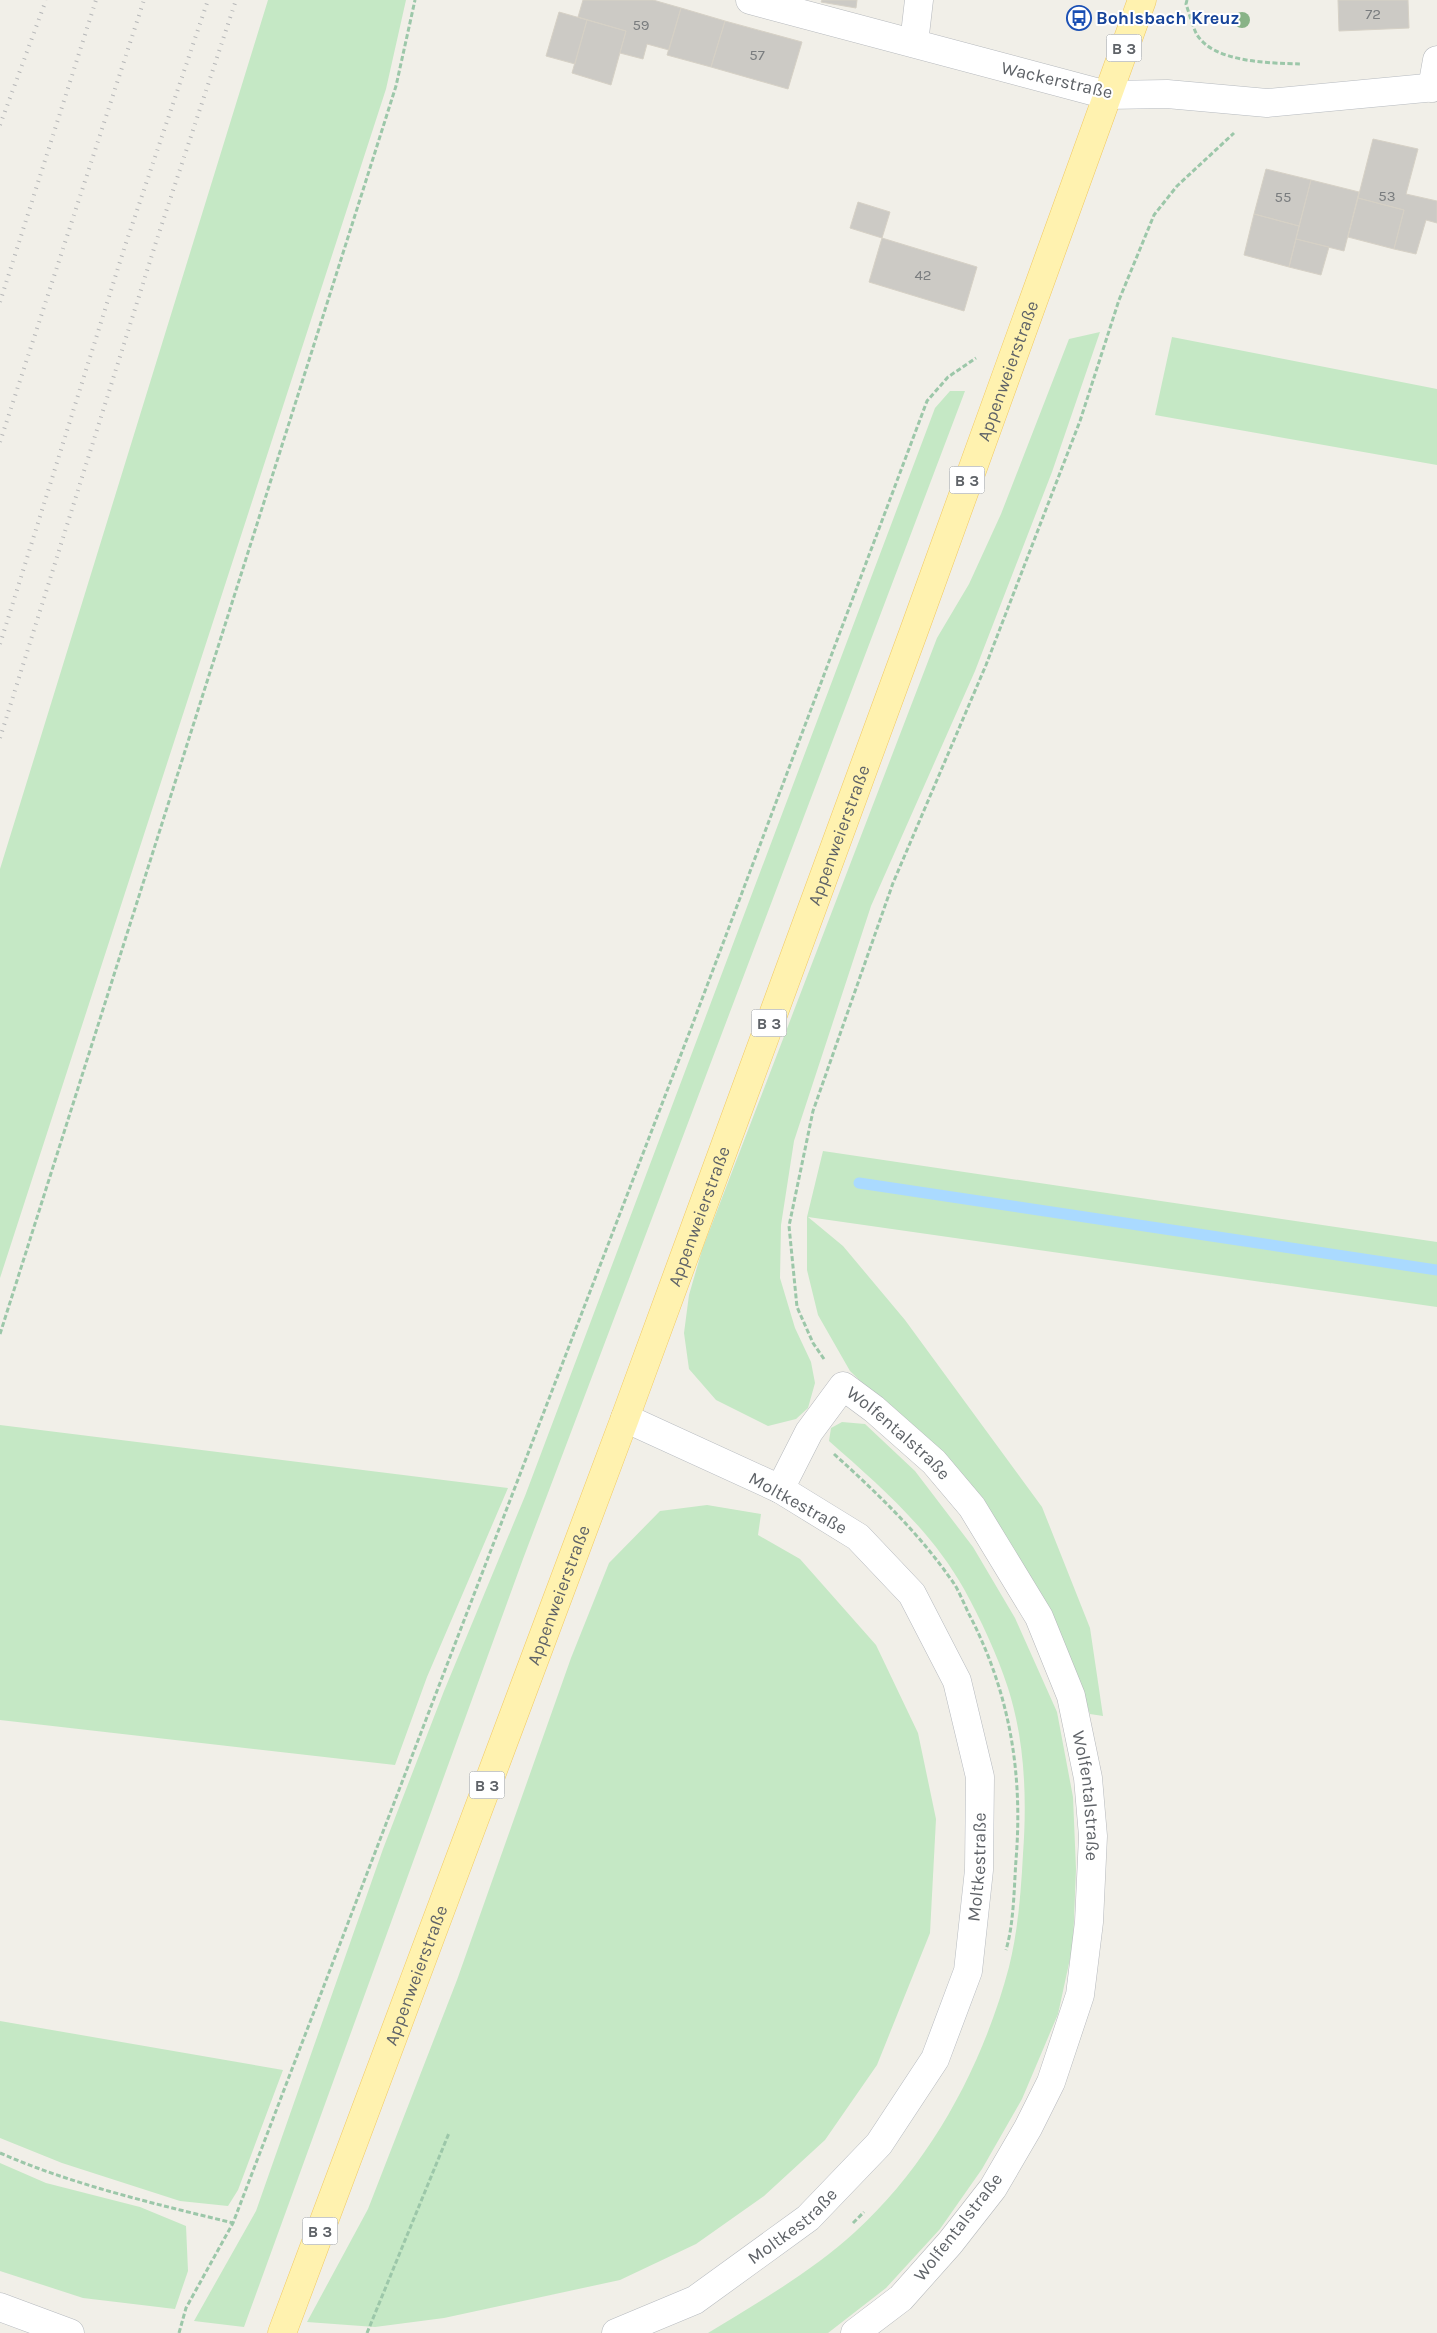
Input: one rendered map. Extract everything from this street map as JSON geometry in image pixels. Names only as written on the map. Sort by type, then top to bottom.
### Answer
[{"type":"main road","name":"B 3","points":[[1107,95],[1142,0]]},
{"type":"main road","name":"Appenweierstraße","points":[[282,2333],[624,1418],[915,628],[1107,95]]},
{"type":"street","name":"Wackerstraße","points":[[750,0],[1107,95],[1167,94],[1266,103],[1434,88],[1437,60]]},
{"type":"street","points":[[914,44],[919,0]]},
{"type":"street","name":"Wolfentalstraße","points":[[780,1488],[809,1432],[843,1386],[874,1409],[934,1462],[972,1507],[1039,1617],[1071,1696],[1088,1778],[1093,1836],[1089,1922],[1080,1995],[1051,2082],[1028,2128],[993,2188],[950,2243],[901,2298],[855,2333]]},
{"type":"street","name":"Moltkestraße","points":[[616,2333],[695,2300],[814,2211],[879,2144],[935,2059],[968,1971],[979,1870],[980,1777],[956,1681],[912,1594],[858,1538],[780,1488],[624,1418]]},
{"type":"street","points":[[0,2307],[70,2333]]},
{"type":"path","points":[[0,1334],[396,86],[415,0]]},
{"type":"path","points":[[1187,0],[1186,4],[1197,35],[1219,53],[1262,63],[1310,64]]},
{"type":"path","points":[[843,1386],[813,1343],[797,1307],[789,1226],[813,1111],[893,883],[986,664],[1080,421],[1119,300],[1154,216],[1177,186],[1266,103]]},
{"type":"path","points":[[179,2333],[186,2308],[233,2223],[693,1023],[927,400],[948,376],[976,358]]},
{"type":"path","points":[[809,1432],[887,1502],[951,1578],[989,1654],[1010,1727],[1018,1775],[1019,1829],[1005,1955]]},
{"type":"path","points":[[367,2333],[449,2133]]},
{"type":"path","points":[[0,2153],[23,2163],[119,2193],[233,2223]]},
{"type":"path","points":[[851,2225],[869,2206]]},
{"type":"green space","points":[[268,0],[406,0],[386,89],[0,1278],[0,869]]},
{"type":"green space","points":[[1100,332],[1052,472],[975,671],[871,906],[794,1141],[781,1225],[780,1278],[795,1328],[811,1362],[815,1383],[808,1408],[796,1419],[768,1426],[716,1400],[689,1369],[684,1333],[689,1295],[702,1250],[937,638],[969,584],[1001,514],[1069,339]]},
{"type":"green space","points":[[1172,337],[1437,389],[1437,465],[1155,415]]},
{"type":"green space","points":[[950,391],[965,391],[523,1559],[244,2327],[194,2321],[256,2211],[383,1849],[444,1691],[525,1496],[935,408]]},
{"type":"green space","points":[[823,1151],[1437,1242],[1437,1307],[808,1217],[843,1246],[905,1320],[1042,1507],[1090,1628],[1103,1716],[1090,1714],[1075,1670],[1046,1604],[891,1411],[850,1371],[818,1315],[807,1270],[807,1217]]},
{"type":"green space","points":[[842,1422],[865,1424],[915,1471],[973,1547],[1015,1618],[1057,1712],[1073,1797],[1076,1869],[1073,1945],[1058,2014],[1022,2099],[982,2169],[940,2229],[886,2288],[828,2333],[708,2333],[784,2286],[838,2247],[882,2205],[907,2175],[930,2144],[951,2110],[985,2040],[1009,1967],[1017,1925],[1025,1812],[1023,1770],[1014,1708],[1004,1675],[988,1637],[964,1589],[936,1547],[903,1509],[829,1441],[831,1428]]},
{"type":"green space","points":[[0,1425],[508,1488],[427,1677],[395,1765],[0,1720]]},
{"type":"green space","points":[[707,1505],[761,1514],[758,1535],[800,1559],[876,1645],[918,1733],[936,1819],[930,1933],[877,2065],[825,2140],[764,2196],[696,2244],[620,2280],[444,2318],[375,2327],[307,2322],[368,2209],[457,1980],[571,1658],[609,1563],[660,1511]]},
{"type":"green space","points":[[0,2021],[283,2070],[238,2190],[228,2206],[180,2201],[62,2163],[0,2138]]},
{"type":"green space","points":[[0,2163],[46,2183],[140,2207],[186,2226],[188,2271],[175,2309],[83,2298],[0,2271]]},
{"type":"building","points":[[583,0],[653,0],[681,8],[669,50],[647,44],[643,59],[620,53],[626,31],[578,17]]},
{"type":"building","points":[[822,0],[857,0],[856,8],[821,2]]},
{"type":"building","points":[[1338,0],[1408,0],[1409,28],[1339,31]]},
{"type":"building","points":[[681,8],[725,21],[711,67],[667,55]]},
{"type":"building","points":[[559,12],[587,20],[575,64],[546,56]]},
{"type":"building","points":[[587,20],[626,31],[611,85],[572,73]]},
{"type":"building","points":[[725,21],[802,42],[788,89],[711,67]]},
{"type":"building","points":[[1373,139],[1418,149],[1406,194],[1437,201],[1437,223],[1426,220],[1416,254],[1394,249],[1404,210],[1358,198]]},
{"type":"building","points":[[1266,169],[1311,180],[1299,226],[1254,214]]},
{"type":"building","points":[[1311,180],[1359,192],[1344,251],[1296,239]]},
{"type":"building","points":[[1358,198],[1404,210],[1394,249],[1348,237]]},
{"type":"building","points":[[858,202],[890,212],[882,238],[850,228]]},
{"type":"building","points":[[1254,214],[1299,226],[1289,267],[1244,255]]},
{"type":"building","points":[[882,238],[977,267],[964,311],[869,282]]},
{"type":"building","points":[[1296,239],[1329,247],[1321,275],[1289,267]]},
{"type":"waterway","points":[[859,1183],[1437,1270]]},
{"type":"railway","points":[[0,125],[46,0]]},
{"type":"railway","points":[[0,302],[96,0]]},
{"type":"railway","points":[[0,442],[144,0]]},
{"type":"railway","points":[[0,644],[124,249],[208,0]]},
{"type":"railway","points":[[0,738],[157,239],[236,0]]},
{"type":"place","name":"Bohlsbach Kreuz","points":[[1079,18]]}]
